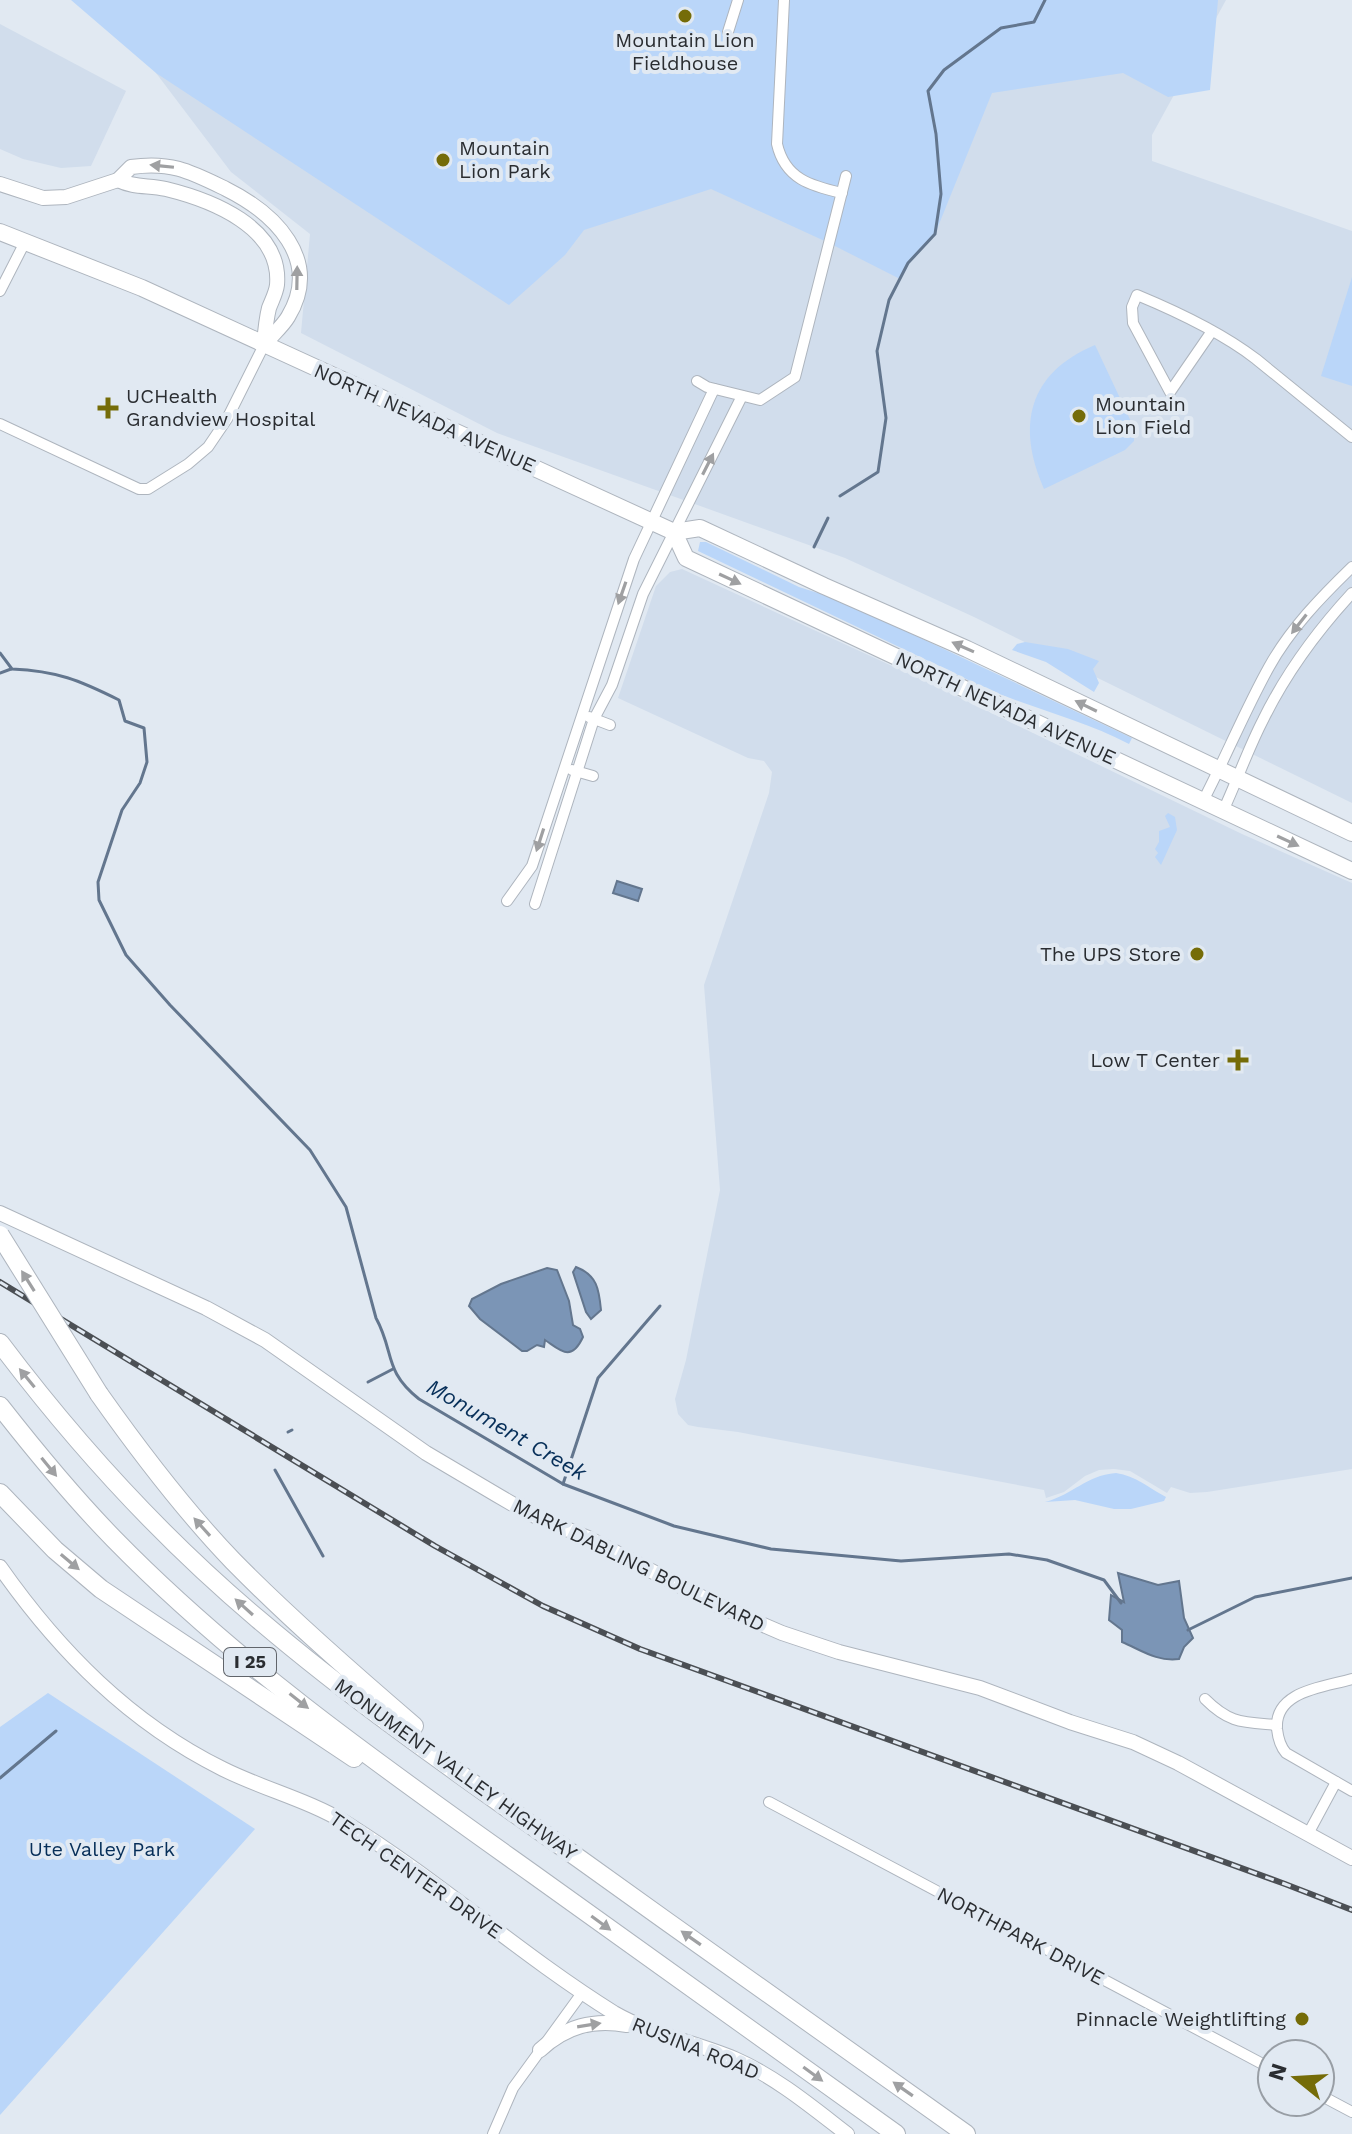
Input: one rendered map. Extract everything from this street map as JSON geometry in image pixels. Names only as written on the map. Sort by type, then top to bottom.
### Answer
[{"type":"highway","points":[[2,1221],[99,1394],[187,1509],[232,1560],[374,1692],[529,1824]]},
{"type":"highway","name":"MONUMENT VALLEY HIGHWAY","points":[[0,1343],[67,1427],[136,1505],[258,1619],[333,1680],[529,1824],[966,2134]]},
{"type":"highway","name":"MONUMENT VALLEY HIGHWAY","points":[[0,1406],[83,1506],[162,1586],[341,1735],[896,2134]]},
{"type":"highway","points":[[0,1493],[55,1550],[112,1596],[538,1878]]},
{"type":"main road","name":"NORTH NEVADA AVENUE","points":[[0,232],[142,288],[674,532],[700,528],[967,649],[1352,833]]},
{"type":"main road","name":"NORTH NEVADA AVENUE","points":[[674,532],[686,558],[1352,871]]},
{"type":"street","points":[[728,32],[738,0]]},
{"type":"street","points":[[784,0],[779,154],[797,178],[842,193]]},
{"type":"street","points":[[0,184],[43,198],[66,197],[118,180],[131,167],[169,165],[188,171],[240,196],[280,226],[297,260],[299,279],[296,298],[288,317],[264,345],[227,419],[208,447],[188,464],[148,489],[139,489],[0,424]]},
{"type":"street","points":[[697,381],[714,389],[760,400],[795,377],[846,176]]},
{"type":"street","points":[[118,180],[130,186],[164,189],[217,206],[262,237],[272,251],[276,264],[277,287],[269,311],[264,345]]},
{"type":"street","points":[[0,291],[25,242]]},
{"type":"street","points":[[1212,331],[1170,392],[1133,323],[1132,307],[1137,295],[1212,331],[1255,358],[1352,437]]},
{"type":"street","points":[[507,901],[532,866],[634,559],[714,389]]},
{"type":"street","points":[[535,904],[594,719],[612,685],[643,594],[742,396]]},
{"type":"street","points":[[1203,801],[1269,666],[1310,610],[1352,567]]},
{"type":"street","points":[[1223,811],[1277,693],[1328,619],[1352,593]]},
{"type":"street","points":[[581,714],[610,725]]},
{"type":"street","points":[[565,767],[593,776]]},
{"type":"street","name":"MARK DABLING BOULEVARD","points":[[2,1221],[196,1303],[251,1333],[426,1453],[528,1513],[588,1538],[715,1604],[782,1633],[839,1652],[980,1688],[1144,1746],[1352,1858]]},
{"type":"street","name":"TECH CENTER DRIVE","points":[[0,1567],[37,1616],[100,1685],[129,1710],[196,1755],[346,1823],[582,1993]]},
{"type":"street","points":[[1352,1679],[1296,1696],[1282,1709],[1277,1725],[1281,1748],[1286,1753],[1352,1791]]},
{"type":"street","points":[[1205,1699],[1221,1716],[1237,1722],[1277,1725]]},
{"type":"street","points":[[1308,1834],[1336,1782]]},
{"type":"street","name":"NORTHPARK DRIVE","points":[[769,1802],[1256,2060]]},
{"type":"street","points":[[845,1842],[852,1829]]},
{"type":"street","points":[[493,2134],[513,2088],[582,1993]]},
{"type":"street","name":"RUSINA ROAD","points":[[582,1993],[644,2028],[748,2065],[847,2134]]},
{"type":"street","points":[[540,2050],[557,2036],[578,2026],[601,2022],[644,2028]]},
{"type":"shaded area","points":[[180,0],[1226,0],[1152,135],[1152,161],[1352,231],[1352,803],[974,617],[845,558],[497,433],[301,333],[310,234],[231,172],[156,73]]},
{"type":"shaded area","points":[[0,24],[126,91],[91,166],[61,168],[23,159],[0,149]]},
{"type":"shaded area","points":[[682,569],[1352,883],[1352,1469],[1190,1493],[1171,1487],[1167,1493],[1130,1471],[1099,1470],[1064,1492],[1046,1498],[1044,1490],[688,1425],[678,1414],[675,1399],[686,1360],[720,1190],[704,985],[769,793],[772,772],[764,761],[748,758],[618,698],[656,586],[670,572]]},
{"type":"shaded area","points":[[617,881],[642,889],[638,901],[613,893]]},
{"type":"shaded area","points":[[576,1267],[593,1279],[598,1289],[601,1310],[591,1319],[573,1272]]},
{"type":"shaded area","points":[[547,1268],[557,1270],[569,1301],[573,1325],[580,1329],[583,1337],[570,1352],[560,1350],[545,1340],[544,1347],[537,1345],[522,1351],[480,1319],[469,1306],[472,1299],[501,1284]]},
{"type":"shaded area","points":[[1118,1573],[1158,1585],[1179,1581],[1184,1618],[1193,1638],[1184,1647],[1179,1659],[1156,1657],[1122,1642],[1122,1630],[1109,1620],[1111,1595],[1124,1602]]},
{"type":"green space","points":[[71,0],[1218,0],[1210,90],[1168,97],[1123,73],[992,93],[935,234],[908,263],[900,279],[711,189],[584,230],[565,255],[509,305],[156,73]]},
{"type":"green space","points":[[1352,277],[1352,386],[1321,376]]},
{"type":"green space","name":"Mountain Lion Field","points":[[1095,345],[1134,428],[1134,441],[1125,450],[1044,489],[1031,444],[1030,423],[1034,404],[1042,386],[1055,370]]},
{"type":"green space","points":[[700,542],[706,542],[799,587],[840,600],[1132,738],[1129,744],[985,688],[698,551]]},
{"type":"green space","points":[[1025,642],[1068,649],[1099,661],[1093,669],[1099,683],[1094,692],[1046,662],[1012,650],[1017,644]]},
{"type":"green space","points":[[1168,813],[1175,817],[1177,830],[1161,865],[1155,857],[1158,853],[1155,849],[1159,831],[1170,827],[1165,816]]},
{"type":"green space","points":[[1116,1473],[1130,1477],[1166,1497],[1164,1501],[1131,1509],[1114,1509],[1075,1500],[1045,1502],[1087,1481]]},
{"type":"green space","name":"Ute Valley Park","points":[[48,1693],[255,1829],[0,2115],[0,1727]]},
{"type":"waterway","points":[[840,496],[878,472],[886,418],[877,351],[889,300],[908,263],[935,234],[941,194],[936,134],[928,91],[944,70],[1001,28],[1034,22],[1045,0]]},
{"type":"waterway","points":[[814,547],[828,518]]},
{"type":"waterway","name":"Monument Creek","points":[[0,653],[12,669],[67,678],[119,700],[125,721],[144,728],[147,762],[140,783],[122,810],[98,882],[99,900],[126,955],[310,1150],[346,1207],[376,1318],[395,1370],[419,1399],[563,1484],[674,1526],[771,1549],[901,1561],[1009,1554],[1047,1560],[1104,1580],[1121,1603]]},
{"type":"waterway","points":[[0,673],[11,669]]},
{"type":"waterway","points":[[563,1484],[598,1378],[660,1306]]},
{"type":"waterway","points":[[368,1382],[393,1369]]},
{"type":"waterway","points":[[288,1432],[292,1430]]},
{"type":"waterway","points":[[275,1470],[323,1556]]},
{"type":"waterway","name":"Monument Creek","points":[[1188,1630],[1255,1597],[1352,1578]]},
{"type":"waterway","points":[[0,1778],[56,1731]]},
{"type":"railway","points":[[0,1282],[435,1546],[543,1606],[640,1649],[1352,1910]]},
{"type":"place","name":"Mountain Lion Fieldhouse","points":[[685,16]]},
{"type":"place","name":"Mountain Lion Park","points":[[443,160]]},
{"type":"place","name":"UCHealth Grandview Hospital","points":[[108,408]]},
{"type":"place","name":"Mountain Lion Field","points":[[1079,416]]},
{"type":"place","name":"The UPS Store","points":[[1197,954]]},
{"type":"place","name":"Low T Center","points":[[1238,1060]]},
{"type":"place","name":"Pinnacle Weightlifting","points":[[1302,2019]]}]
